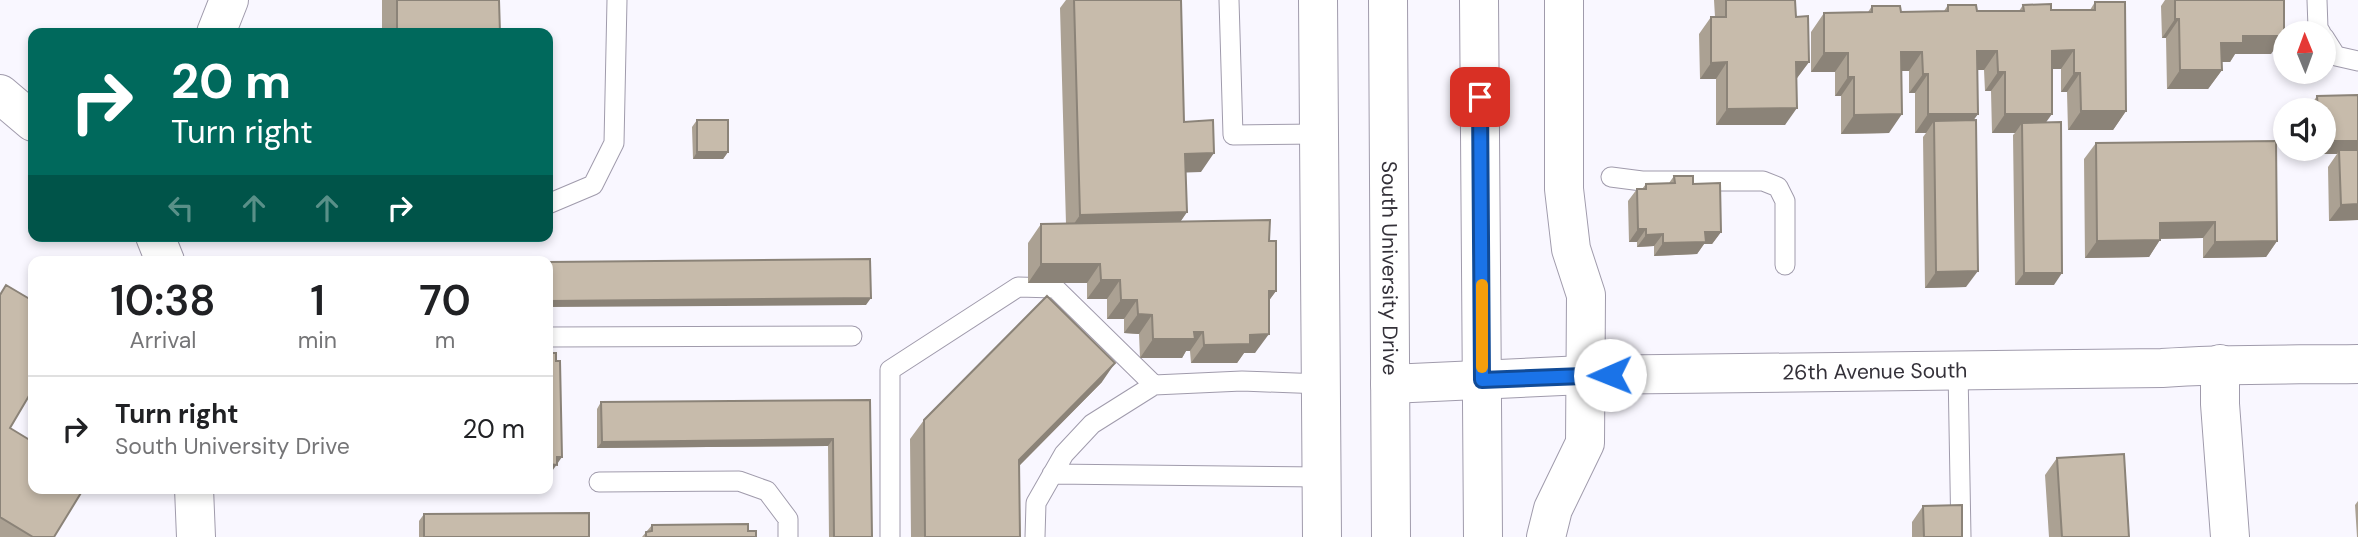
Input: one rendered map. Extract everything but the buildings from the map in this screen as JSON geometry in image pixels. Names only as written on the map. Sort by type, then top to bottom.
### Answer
[{"type":"street","points":[[218,28],[229,0]]},
{"type":"street","points":[[1318,0],[1322,537]]},
{"type":"street","name":"South University Drive","points":[[1388,0],[1391,537]]},
{"type":"street","points":[[1479,0],[1483,537]]},
{"type":"street","points":[[1546,537],[1553,509],[1585,443],[1586,295],[1571,249],[1564,189],[1564,0]]},
{"type":"street","points":[[0,94],[28,118]]},
{"type":"street","points":[[2220,364],[2220,404],[2230,537]]},
{"type":"street","name":"26th Avenue South","points":[[1390,384],[1584,375],[2358,364]]},
{"type":"street","points":[[194,494],[196,537]]},
{"type":"lane","points":[[553,202],[593,185],[614,143],[618,0]]},
{"type":"lane","points":[[1229,0],[1233,135],[1319,134]]},
{"type":"lane","points":[[2317,0],[2318,21]]},
{"type":"lane","points":[[2336,56],[2358,61]]},
{"type":"lane","points":[[1612,177],[1642,181],[1763,181],[1778,187],[1785,201],[1785,265]]},
{"type":"lane","points":[[890,537],[890,370],[1018,287],[1055,288],[1154,385]]},
{"type":"lane","points":[[553,337],[852,336]]},
{"type":"lane","points":[[1958,370],[1961,537]]},
{"type":"lane","points":[[1035,537],[1036,503],[1065,454],[1093,424],[1154,385],[1242,382],[1322,384]]},
{"type":"lane","points":[[1052,474],[1322,477]]},
{"type":"lane","points":[[599,482],[739,481],[767,491],[788,519],[788,537]]},
{"type":"slow traffic","points":[[1482,285],[1482,367]]},
{"type":"route","points":[[1480,97],[1482,380],[1610,375]]}]
